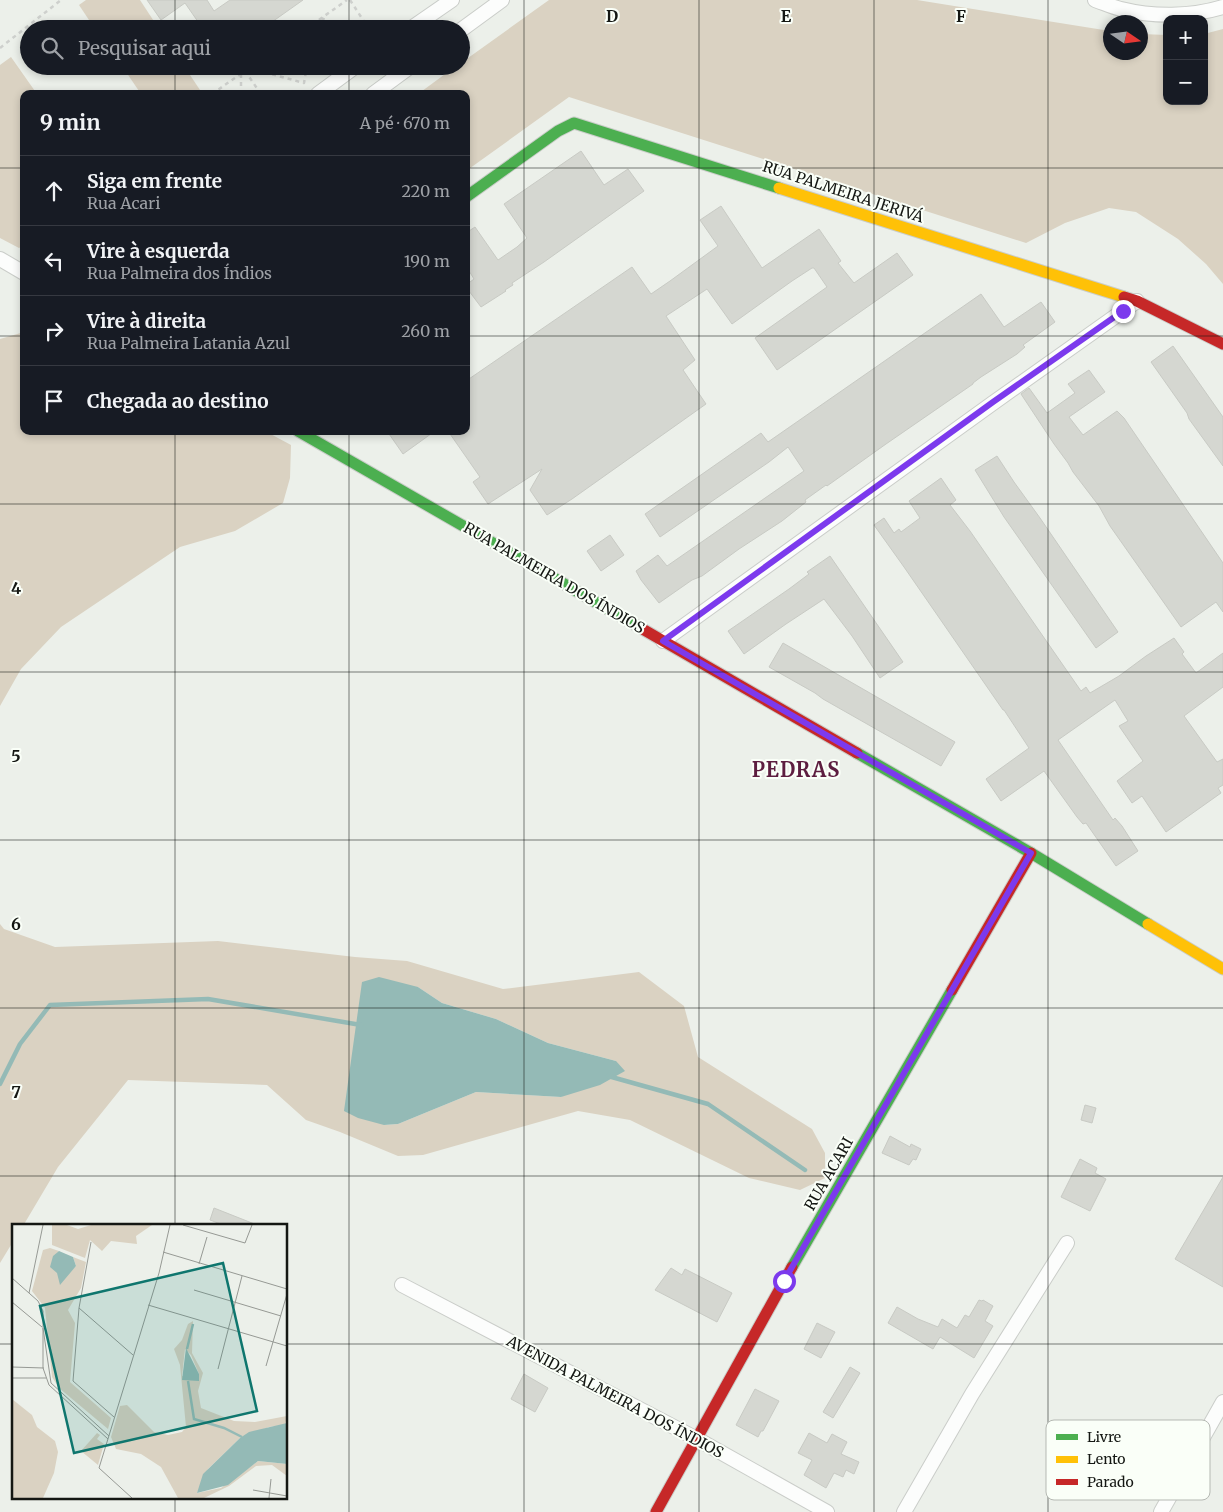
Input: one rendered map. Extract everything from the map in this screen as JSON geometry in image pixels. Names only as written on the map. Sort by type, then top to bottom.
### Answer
[{"type":"street","points":[[423,20],[452,0]]},
{"type":"street","points":[[470,23],[502,0]]},
{"type":"street","points":[[1095,0],[1120,9],[1144,13],[1178,15],[1211,11],[1223,7]]},
{"type":"street","points":[[323,90],[344,75]]},
{"type":"street","points":[[378,90],[399,75]]},
{"type":"street","name":"RUA PALMEIRA JERIVÁ","points":[[470,194],[558,131],[574,123],[1136,301],[1223,344]]},
{"type":"street","points":[[0,259],[20,271]]},
{"type":"street","points":[[663,641],[1136,301]]},
{"type":"street","name":"RUA PALMEIRA DOS ÍNDIOS","points":[[305,435],[1031,853],[1223,969]]},
{"type":"street","name":"RUA ACARI","points":[[656,1512],[789,1273],[1031,853]]},
{"type":"street","points":[[904,1512],[972,1394],[1067,1243]]},
{"type":"street","name":"AVENIDA PALMEIRA DOS ÍNDIOS","points":[[402,1285],[697,1439],[827,1512]]},
{"type":"street","points":[[1210,1425],[1223,1402]]},
{"type":"street","points":[[1161,1512],[1168,1500]]},
{"type":"path","points":[[36,20],[61,0]]},
{"type":"path","points":[[318,20],[348,0],[362,20]]},
{"type":"path","points":[[321,18],[325,20]]},
{"type":"path","points":[[0,48],[20,32]]},
{"type":"path","points":[[218,90],[240,75]]},
{"type":"path","points":[[241,75],[241,90]]},
{"type":"path","points":[[248,75],[258,90]]},
{"type":"path","points":[[277,75],[304,83],[305,75]]},
{"type":"shaded area","points":[[86,0],[140,0],[153,20],[89,20],[79,5]]},
{"type":"shaded area","points":[[549,0],[917,0],[1103,30],[1103,60],[1148,60],[1148,34],[1163,35],[1163,105],[1208,105],[1208,33],[1223,29],[1223,284],[1206,264],[1178,239],[1136,212],[1109,208],[1065,223],[1026,243],[569,97],[470,168],[470,90],[423,90],[444,75],[470,75],[470,57]]},
{"type":"shaded area","points":[[11,57],[20,70],[20,75],[24,75],[34,90],[20,90],[19,248],[0,238],[0,65]]},
{"type":"shaded area","points":[[128,75],[190,75],[200,90],[138,90]]},
{"type":"shaded area","points":[[20,333],[20,435],[272,435],[291,445],[290,478],[283,503],[235,531],[180,547],[61,627],[21,669],[0,706],[0,339]]},
{"type":"shaded area","points":[[0,924],[4,929],[55,947],[218,941],[407,961],[503,989],[639,972],[684,1006],[698,1057],[812,1129],[825,1153],[825,1178],[800,1190],[749,1178],[630,1120],[578,1111],[423,1155],[398,1156],[306,1120],[267,1085],[128,1080],[58,1167],[24,1224],[12,1224],[12,1243],[0,1263]],"holes":[[[418,987],[442,1003],[496,1019],[548,1043],[616,1061],[561,1097],[476,1092],[398,1124],[384,1125]]]},
{"type":"water","points":[[379,977],[418,987],[442,1003],[496,1019],[548,1043],[616,1061],[625,1071],[600,1085],[561,1097],[476,1092],[398,1124],[384,1125],[358,1118],[344,1111],[362,982]]},
{"type":"building","points":[[147,0],[207,0],[214,11],[230,0],[303,0],[275,20],[197,20],[185,3],[161,20]]},
{"type":"building","points":[[581,151],[604,185],[628,169],[644,191],[512,283],[513,285],[506,291],[481,307],[470,292],[470,282],[474,279],[470,272],[470,230],[475,227],[498,260],[527,238],[504,204]]},
{"type":"building","points":[[721,206],[762,268],[819,229],[841,261],[838,263],[854,283],[897,253],[913,275],[777,370],[755,338],[827,287],[814,268],[792,281],[732,324],[707,289],[666,316],[695,360],[683,370],[706,404],[547,515],[530,490],[542,469],[488,504],[473,482],[480,477],[451,435],[470,435],[470,378],[632,267],[651,294],[670,281],[718,246],[700,220]]},
{"type":"building","points":[[981,294],[1004,327],[1041,302],[1055,322],[1023,345],[1025,347],[1017,354],[826,485],[805,500],[806,502],[782,521],[659,603],[636,571],[658,555],[667,566],[804,471],[788,447],[660,537],[645,514],[761,433],[768,442]]},
{"type":"building","points":[[1173,346],[1223,417],[1223,466],[1151,362]]},
{"type":"building","points":[[1089,370],[1105,392],[1069,417],[1083,435],[1117,411],[1124,418],[1223,563],[1223,612],[1216,602],[1181,627],[1021,394],[1029,388],[1047,413],[1075,393],[1068,384]]},
{"type":"building","points":[[390,435],[429,435],[403,454]]},
{"type":"building","points":[[997,456],[1118,632],[1096,648],[1004,517],[975,470]]},
{"type":"building","points":[[941,478],[956,500],[950,505],[1081,691],[1086,687],[1090,693],[1119,676],[1174,638],[1184,652],[1182,654],[1196,673],[1223,653],[1223,687],[1184,716],[1217,762],[1223,759],[1223,785],[1218,788],[1221,793],[1166,832],[1142,796],[1132,803],[1117,781],[1143,761],[1119,726],[1128,721],[1115,700],[1058,740],[1113,820],[1115,818],[1122,826],[1138,851],[1116,866],[1086,823],[1083,824],[1077,817],[1044,771],[1001,801],[986,779],[1029,748],[874,525],[884,518],[894,533],[899,529],[901,532],[920,518],[909,501]]},
{"type":"building","points":[[610,535],[624,555],[601,571],[587,551]]},
{"type":"building","points":[[830,556],[903,662],[880,678],[824,599],[744,654],[728,631],[789,589],[809,574],[807,572]]},
{"type":"building","points":[[783,643],[955,742],[941,766],[769,667]]},
{"type":"building","points":[[1085,1105],[1096,1108],[1092,1123],[1081,1120]]},
{"type":"building","points":[[890,1136],[910,1147],[911,1144],[921,1149],[916,1160],[913,1159],[909,1165],[882,1153]]},
{"type":"building","points":[[1080,1159],[1097,1168],[1095,1173],[1106,1179],[1090,1211],[1061,1197]]},
{"type":"building","points":[[1223,1177],[1223,1287],[1175,1259]]},
{"type":"building","points":[[214,1208],[254,1224],[221,1224],[210,1220]]},
{"type":"building","points":[[671,1268],[682,1275],[685,1269],[732,1293],[717,1322],[655,1290]]},
{"type":"building","points":[[979,1300],[983,1300],[993,1306],[985,1321],[993,1326],[974,1358],[940,1337],[933,1349],[888,1323],[897,1307],[918,1319],[938,1327],[942,1319],[957,1328],[965,1315],[969,1317]]},
{"type":"building","points":[[817,1323],[835,1332],[821,1358],[804,1349]]},
{"type":"building","points":[[850,1367],[860,1373],[833,1418],[823,1412]]},
{"type":"building","points":[[524,1374],[548,1388],[535,1412],[511,1399]]},
{"type":"building","points":[[755,1389],[779,1401],[758,1437],[736,1425]]},
{"type":"building","points":[[809,1433],[827,1443],[832,1434],[847,1442],[841,1454],[859,1462],[854,1474],[846,1470],[843,1477],[834,1473],[826,1488],[804,1475],[812,1460],[798,1453]]},
{"type":"waterway","points":[[0,1084],[20,1044],[50,1005],[208,999],[361,1025]]},
{"type":"waterway","points":[[608,1076],[708,1104],[805,1170]]},
{"type":"traffic: fast","points":[[470,194],[558,131],[574,123],[779,188]]},
{"type":"traffic: fast","points":[[305,435],[639,627]]},
{"type":"traffic: fast","points":[[857,753],[1031,853],[1148,924]]},
{"type":"traffic: fast","points":[[792,1267],[952,990]]},
{"type":"traffic: slow","points":[[779,188],[1124,297]]},
{"type":"traffic: slow","points":[[1148,924],[1223,969]]},
{"type":"traffic: jam","points":[[1124,297],[1137,301],[1223,344]]},
{"type":"traffic: jam","points":[[639,627],[857,753]]},
{"type":"traffic: jam","points":[[952,990],[1031,853]]},
{"type":"traffic: jam","points":[[656,1512],[792,1267]]},
{"type":"district","name":"PEDRAS","points":[[796,770]]},
{"type":"route","points":[[784,1281],[1031,853],[663,641],[993,402],[1123,311]]}]
